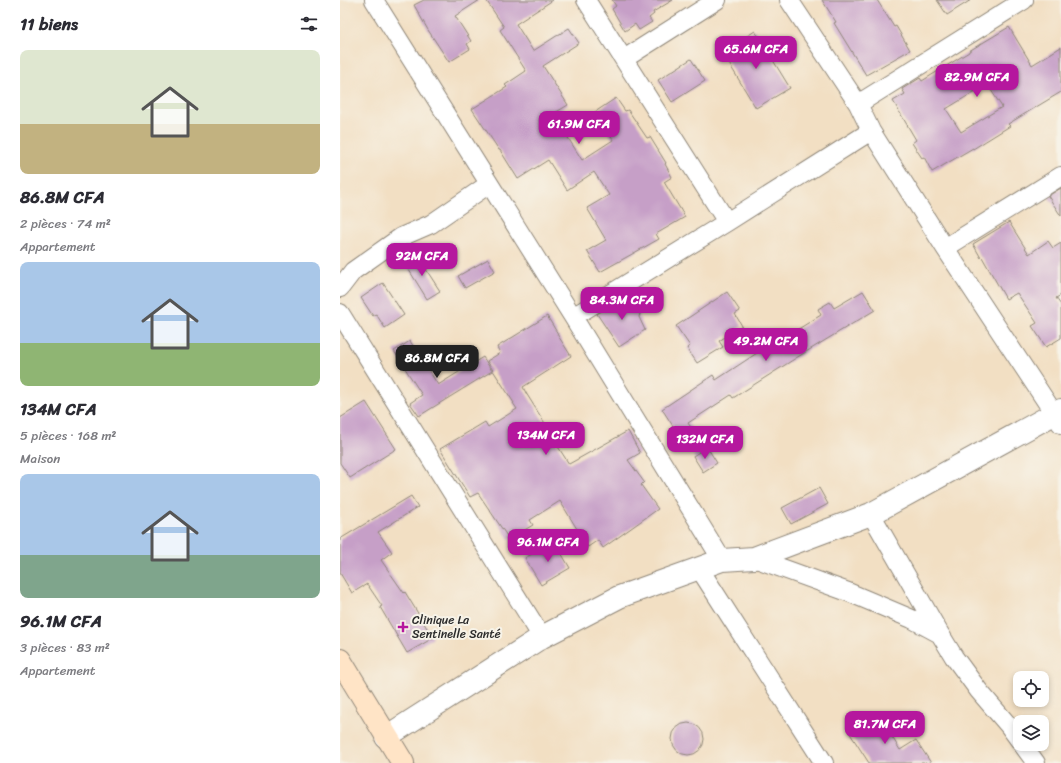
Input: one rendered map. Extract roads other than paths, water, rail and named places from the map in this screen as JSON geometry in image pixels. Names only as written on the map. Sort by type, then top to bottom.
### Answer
[{"type":"main road","points":[[340,660],[402,763]]},
{"type":"street","points":[[586,0],[727,222]]},
{"type":"street","points":[[624,59],[717,0]]},
{"type":"street","points":[[386,737],[542,637],[619,597],[722,560],[754,558],[871,514],[1059,416],[945,248],[870,131],[858,104],[789,0]]},
{"type":"street","points":[[858,104],[1024,0]]},
{"type":"street","points":[[376,1],[722,560]]},
{"type":"street","points":[[573,317],[727,222],[870,131]]},
{"type":"street","points":[[945,248],[1061,176]]},
{"type":"street","points":[[340,288],[352,271],[401,237],[431,224],[490,184]]},
{"type":"street","points":[[340,313],[542,637]]},
{"type":"street","points":[[871,514],[954,657],[979,691],[1013,731]]},
{"type":"street","points":[[754,558],[855,594],[912,619],[940,634]]},
{"type":"street","points":[[699,568],[824,763]]},
{"type":"street","points":[[1027,751],[1036,763]]},
{"type":"place","name":"Clinique La Sentinelle Santé","points":[[403,627]]}]
